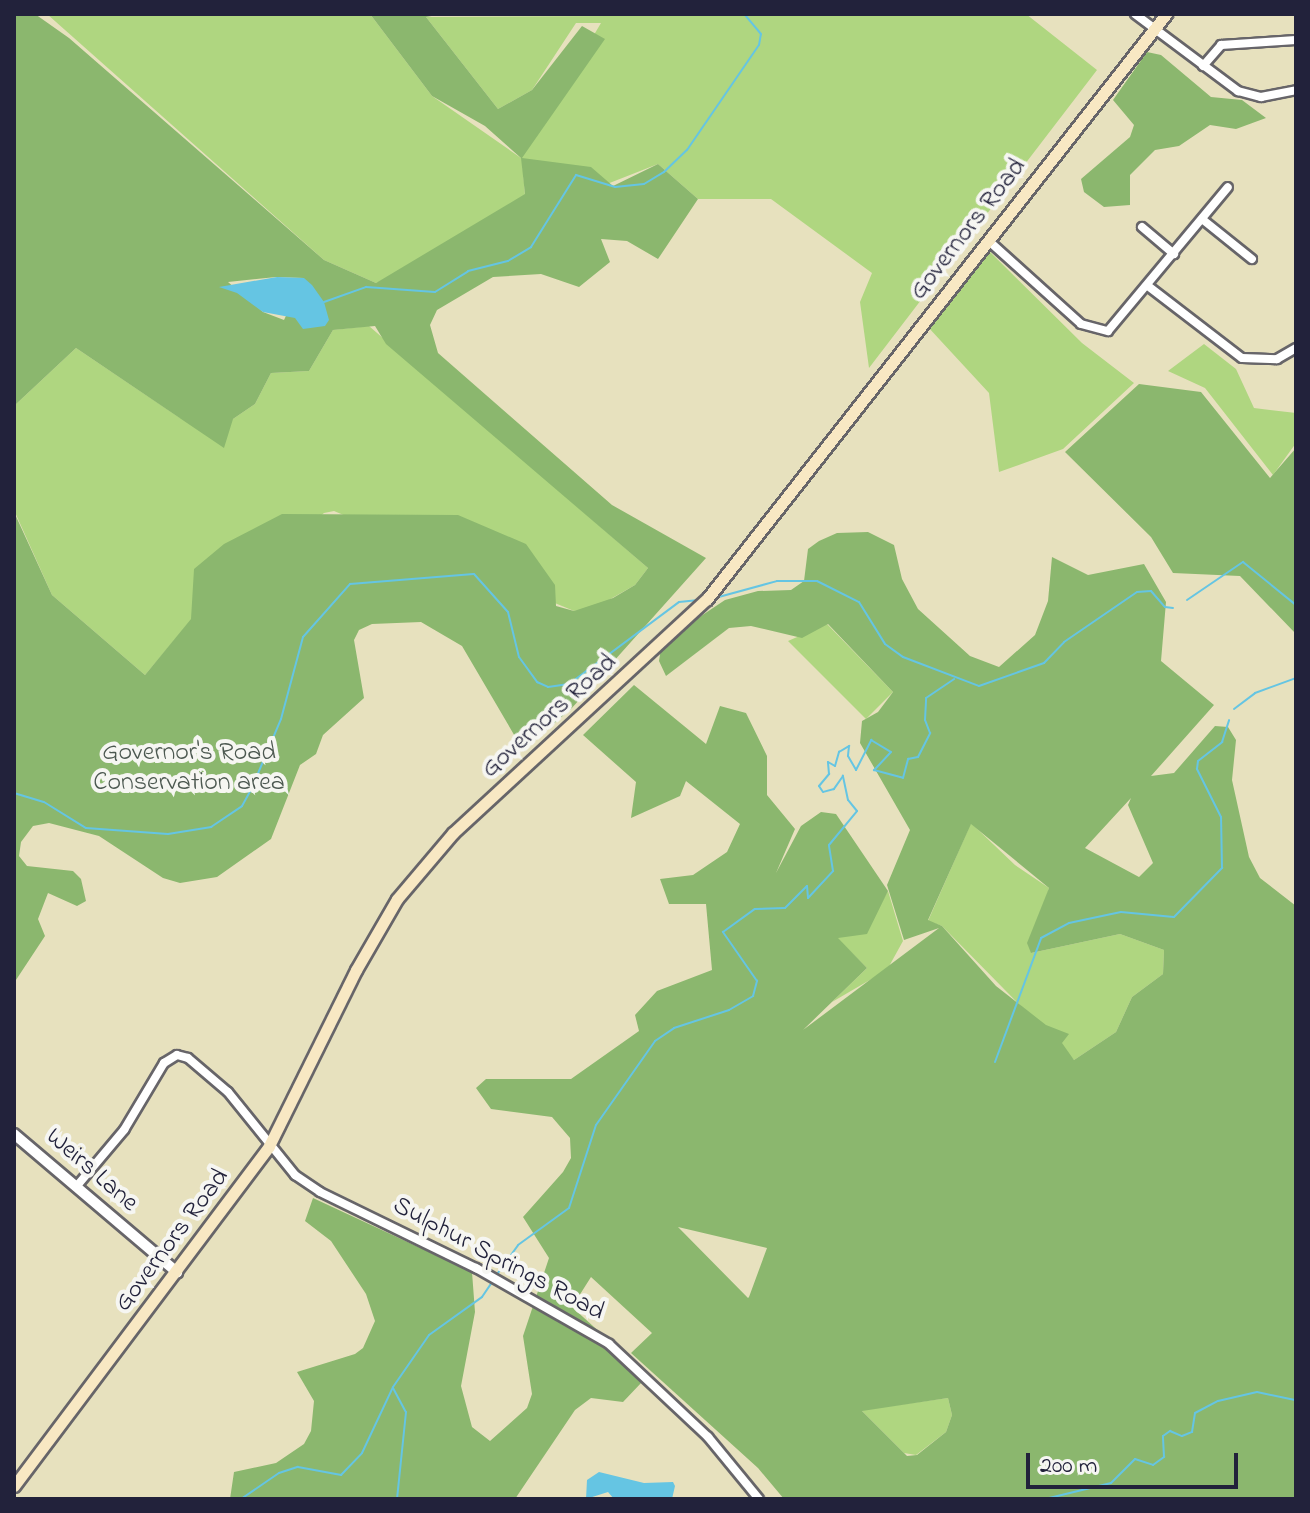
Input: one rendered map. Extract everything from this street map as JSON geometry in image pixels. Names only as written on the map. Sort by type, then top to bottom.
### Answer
[{"type":"main road","name":"Governors Road","points":[[14,1486],[269,1146],[356,970],[397,899],[453,833],[707,599],[1166,14]]},
{"type":"street","points":[[1135,14],[1238,91],[1261,97],[1296,90]]},
{"type":"street","points":[[1203,66],[1221,45],[1296,40]]},
{"type":"street","points":[[990,242],[1081,324],[1096,331],[1116,325],[1228,187]]},
{"type":"street","points":[[1202,219],[1252,259]]},
{"type":"street","points":[[1142,227],[1174,254]]},
{"type":"street","points":[[1148,286],[1242,358],[1277,359],[1296,348]]},
{"type":"street","name":"Sulphur Springs Road","points":[[76,1187],[124,1130],[170,1058],[188,1058],[207,1072],[269,1146],[320,1192],[515,1288],[609,1344],[708,1437],[759,1499]]},
{"type":"street","name":"Weirs Lane","points":[[14,1134],[177,1272]]},
{"type":"green space","name":"Governor's Road Conservation area","points":[[14,14],[35,14],[69,38],[324,260],[376,283],[525,194],[521,158],[485,126],[432,96],[370,14],[443,14],[426,17],[498,109],[532,90],[582,26],[605,39],[522,158],[591,167],[613,186],[658,164],[698,199],[658,259],[627,241],[601,239],[610,262],[579,287],[541,274],[493,277],[437,310],[430,325],[438,353],[612,505],[706,558],[571,709],[523,750],[462,646],[421,622],[372,624],[359,630],[354,640],[364,698],[323,735],[316,754],[300,765],[271,839],[217,877],[180,883],[163,878],[99,836],[49,823],[33,826],[21,842],[19,856],[27,866],[73,871],[81,879],[86,901],[77,906],[48,893],[38,919],[45,936],[14,983],[14,512],[52,595],[145,675],[191,619],[194,569],[224,544],[282,514],[458,515],[526,544],[555,585],[556,606],[574,611],[613,598],[635,585],[648,568],[386,344],[375,326],[333,330],[309,371],[271,373],[255,404],[233,419],[224,448],[76,348],[14,406]],"holes":[[[276,277],[304,278],[284,320],[263,312],[228,282]]]},
{"type":"green space","points":[[47,14],[370,14],[432,96],[521,158],[601,23],[576,23],[532,90],[498,109],[426,17],[1026,14],[1097,70],[869,368],[860,302],[872,273],[771,199],[698,199],[658,164],[607,184],[522,159],[525,195],[404,273],[376,283],[324,260]]},
{"type":"green space","points":[[1147,52],[1161,55],[1211,97],[1242,100],[1266,118],[1236,129],[1210,125],[1179,146],[1155,150],[1130,175],[1130,205],[1104,207],[1084,192],[1081,179],[1130,137],[1134,125],[1113,100]]},
{"type":"green space","points":[[990,252],[1082,343],[1134,383],[1063,449],[999,472],[989,393],[928,327]]},
{"type":"green space","points":[[369,326],[648,568],[635,585],[593,609],[574,611],[334,511],[324,513],[192,619],[145,675],[52,595],[14,510],[14,406],[76,348],[180,418],[233,419],[255,404],[271,373],[309,371],[333,330]]},
{"type":"green space","points":[[1204,344],[1236,369],[1254,408],[1296,413],[1296,443],[1273,475],[1205,388],[1168,371]]},
{"type":"green space","points":[[1139,384],[1201,392],[1270,478],[1296,448],[1296,634],[1240,576],[1173,573],[1151,537],[1065,452]]},
{"type":"green space","points":[[868,532],[894,545],[902,579],[918,609],[970,656],[999,667],[1035,635],[1048,601],[1052,557],[1088,575],[1144,564],[1166,602],[1161,661],[1214,705],[1151,776],[1174,773],[1215,726],[1228,727],[1236,740],[1232,780],[1249,857],[1260,878],[1296,906],[1296,1499],[784,1499],[758,1468],[631,1353],[652,1333],[591,1277],[572,1307],[626,1356],[642,1382],[623,1402],[591,1398],[575,1410],[515,1499],[230,1499],[234,1472],[276,1463],[304,1444],[311,1431],[314,1401],[297,1372],[355,1354],[363,1348],[375,1321],[366,1294],[331,1241],[305,1221],[313,1198],[472,1272],[475,1312],[461,1386],[472,1427],[490,1441],[527,1408],[532,1394],[523,1336],[549,1258],[523,1217],[563,1172],[571,1158],[570,1138],[552,1117],[491,1109],[476,1088],[486,1079],[571,1079],[639,1031],[635,1015],[657,991],[712,970],[706,904],[669,904],[660,879],[693,875],[727,852],[740,824],[686,781],[680,796],[631,818],[636,782],[583,735],[634,685],[706,744],[720,706],[746,713],[767,756],[767,795],[795,829],[776,873],[801,826],[821,812],[836,814],[888,891],[867,934],[838,938],[867,968],[803,1030],[939,928],[904,940],[887,885],[910,830],[860,743],[862,721],[878,712],[893,692],[828,624],[802,638],[751,626],[729,628],[666,676],[659,661],[662,642],[725,600],[758,591],[791,590],[804,581],[808,549],[837,533]],"holes":[[[1131,798],[1128,805],[1153,863],[1139,877],[1085,848]],[[971,824],[1049,888],[1027,943],[1031,953],[1120,934],[1164,950],[1163,974],[1132,997],[1116,1032],[1074,1060],[1062,1043],[1069,1034],[1046,1025],[996,986],[942,926],[928,920]],[[678,1227],[767,1248],[748,1298]],[[948,1398],[952,1415],[946,1432],[917,1455],[907,1456],[862,1411]]]},
{"type":"green space","points":[[827,624],[893,692],[866,719],[788,641]]},
{"type":"green space","points":[[971,823],[1015,865],[1049,888],[1031,953],[1120,934],[1164,950],[1163,974],[1132,997],[1116,1032],[1074,1060],[942,926],[928,921]]},
{"type":"green space","points":[[888,891],[903,941],[887,970],[832,1002],[867,968],[837,938],[874,916]]},
{"type":"green space","points":[[948,1398],[952,1415],[946,1432],[916,1455],[904,1453],[861,1410]]},
{"type":"water","points":[[277,277],[304,278],[312,285],[324,302],[329,320],[325,326],[303,329],[295,318],[263,312],[237,293],[219,287]]},
{"type":"water","points":[[599,1472],[644,1483],[673,1482],[672,1499],[614,1499],[608,1492],[586,1499],[587,1480]]},
{"type":"waterway","points":[[324,302],[366,287],[435,292],[468,271],[508,261],[531,247],[576,175],[615,187],[644,184],[664,172],[687,150],[759,45],[761,34],[744,14]]},
{"type":"waterway","points":[[1187,600],[1243,562],[1296,605]]},
{"type":"waterway","points":[[14,793],[44,802],[86,828],[168,834],[211,827],[242,806],[281,719],[303,637],[350,584],[474,574],[508,612],[519,657],[537,682],[548,687],[569,684],[679,602],[699,600]]},
{"type":"waterway","points":[[715,598],[777,581],[817,581],[859,602],[885,644],[903,657],[979,686],[1044,663],[1064,642],[1137,592],[1151,591],[1165,607],[1173,608]]},
{"type":"waterway","points":[[1234,709],[1255,693],[1296,678]]},
{"type":"waterway","points":[[495,1277],[518,1245],[569,1208],[596,1125],[655,1041],[674,1028],[729,1010],[753,996],[757,981],[723,932],[755,909],[785,908],[807,886],[808,898],[833,871],[829,845],[857,811],[848,800],[843,776],[834,789],[823,792],[819,786],[829,774],[828,762],[835,766],[839,752],[849,746],[848,756],[856,770],[871,740],[891,752],[874,770],[903,778],[908,759],[918,757],[930,733],[925,720],[926,698],[954,679]]},
{"type":"waterway","points":[[995,1062],[1041,938],[1069,923],[1121,912],[1174,917],[1222,868],[1221,817],[1197,769],[1198,761],[1222,742],[1229,720]]},
{"type":"waterway","points":[[241,1499],[279,1473],[298,1467],[341,1475],[362,1453],[393,1387],[429,1335],[482,1297],[492,1282]]},
{"type":"waterway","points":[[393,1388],[406,1412],[397,1499]]},
{"type":"waterway","points":[[1045,1499],[1111,1483],[1135,1459],[1153,1465],[1164,1457],[1163,1436],[1170,1431],[1182,1436],[1192,1432],[1195,1413],[1218,1401],[1257,1392],[1296,1400]]}]
